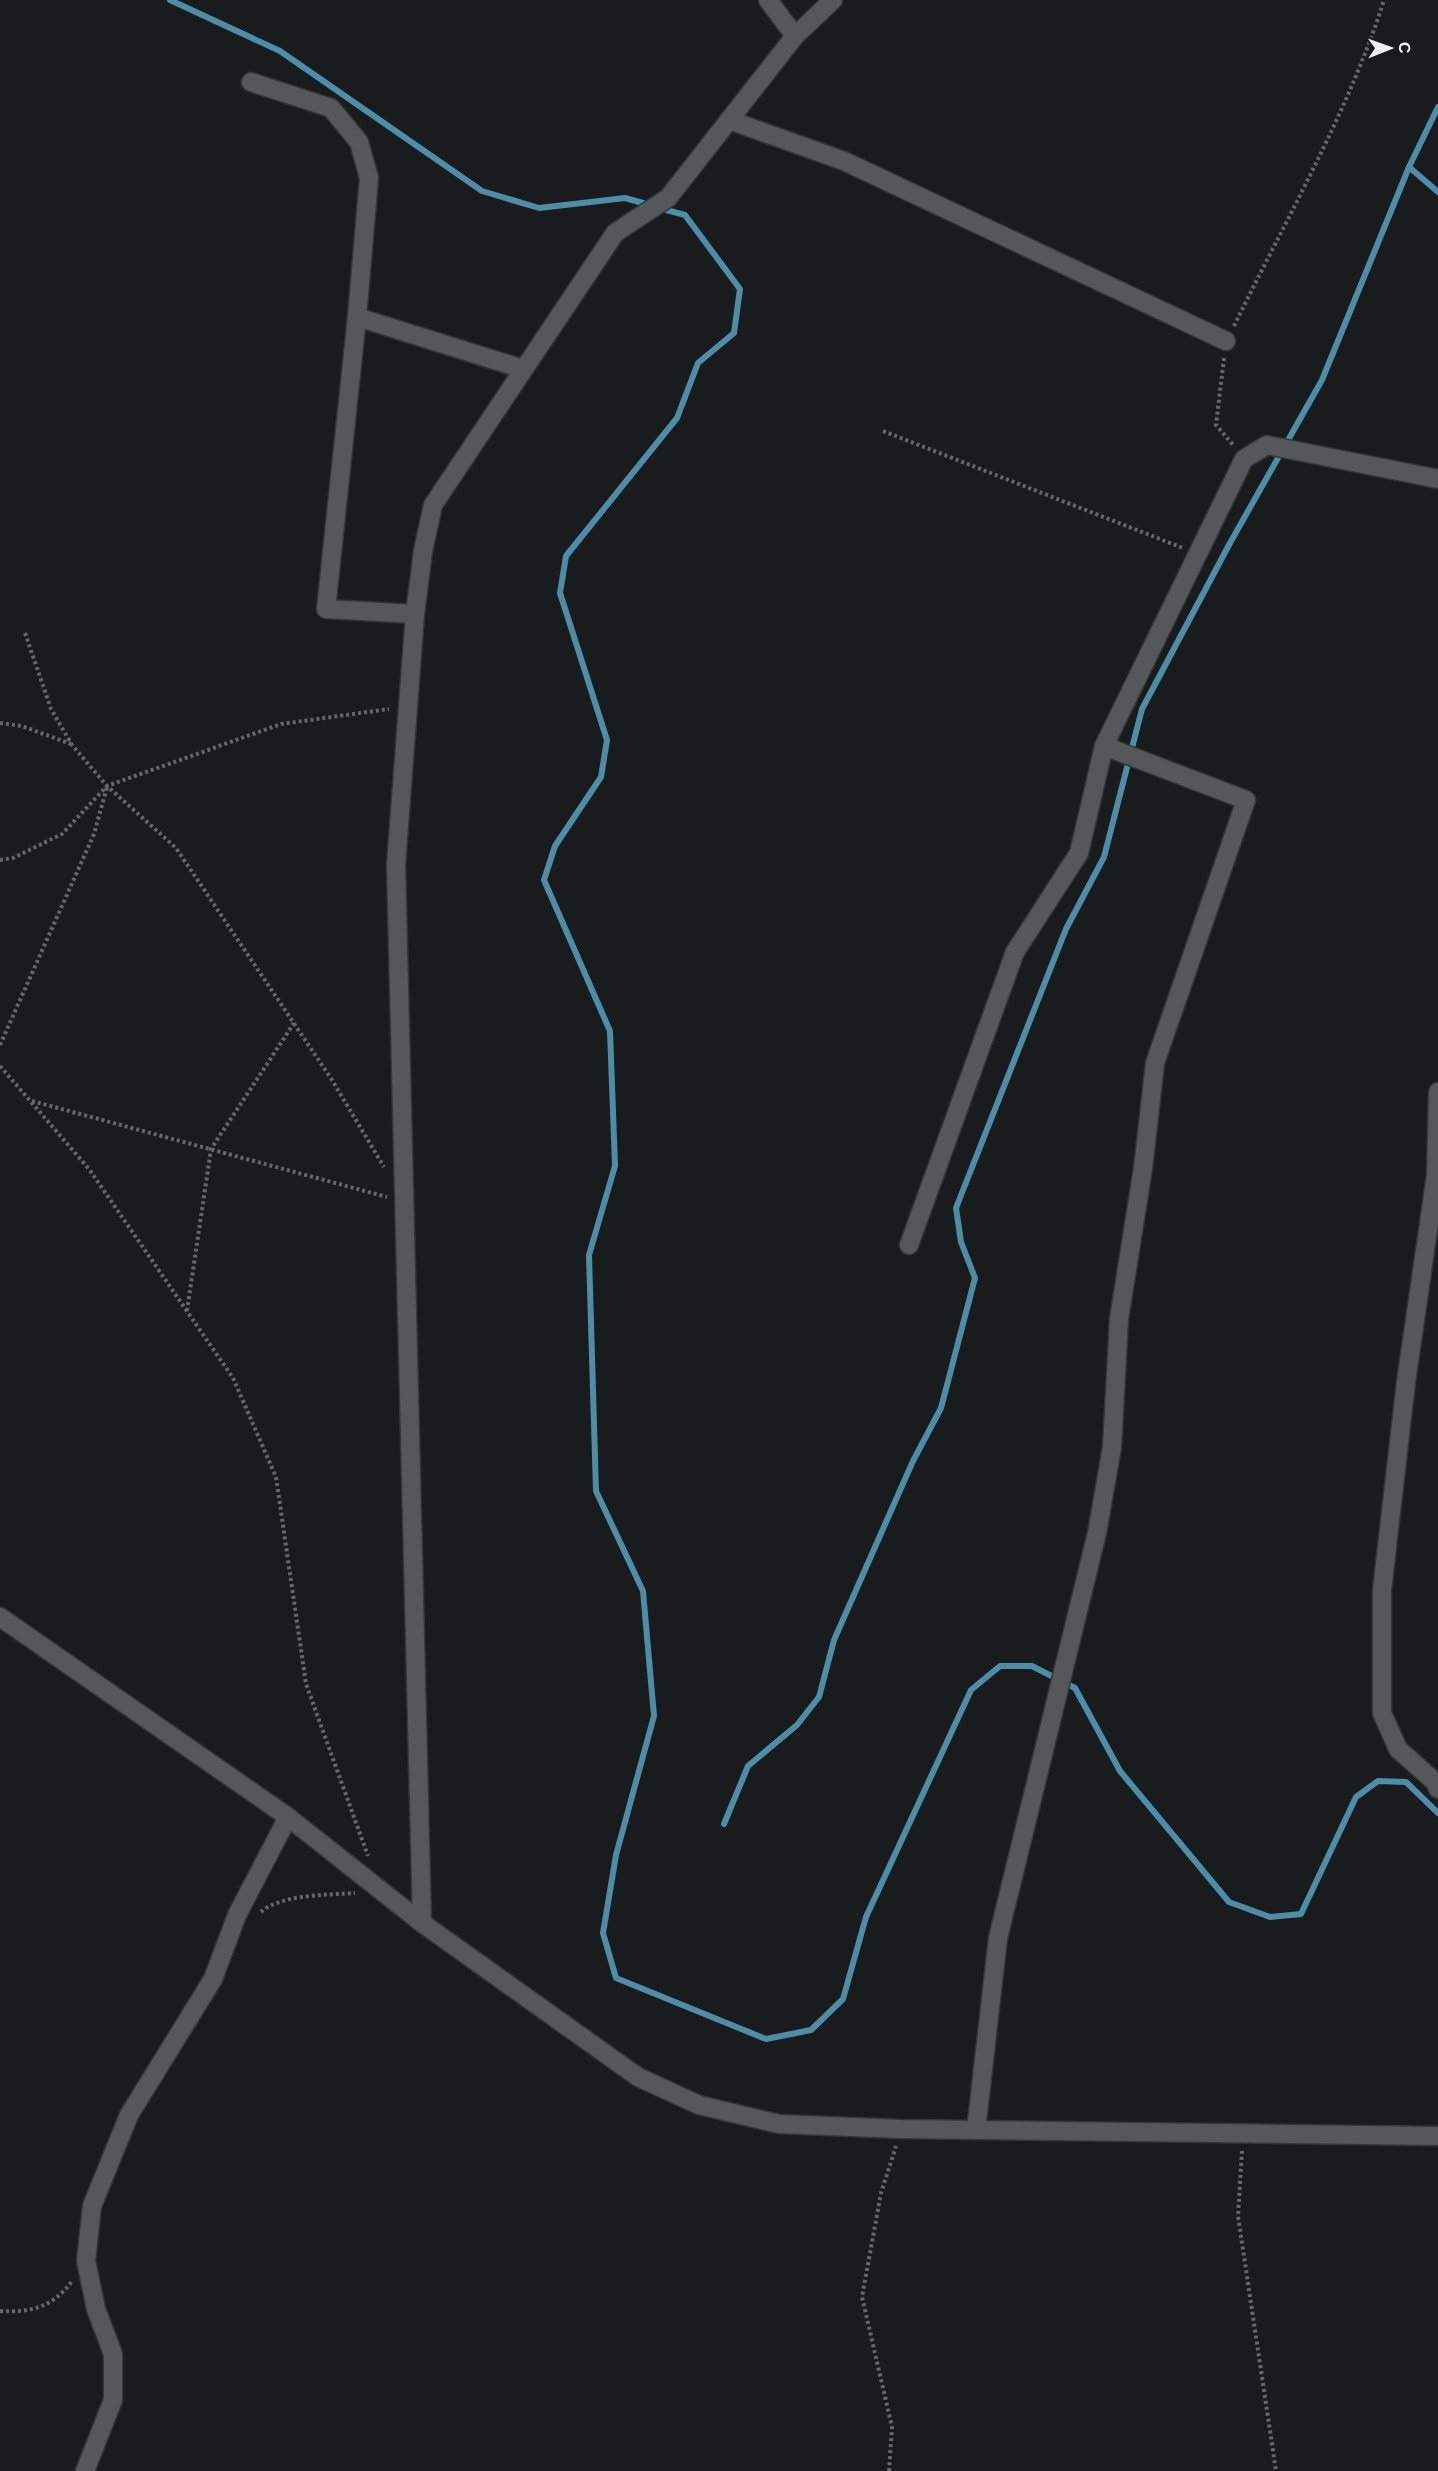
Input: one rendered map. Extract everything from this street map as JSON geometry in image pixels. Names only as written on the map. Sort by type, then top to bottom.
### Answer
[{"type":"street","points":[[768,0],[795,36]]},
{"type":"street","points":[[422,1923],[396,865],[415,614],[423,550],[433,505],[615,233],[668,198],[795,36],[833,0]]},
{"type":"street","points":[[251,82],[331,108],[359,142],[369,178],[357,317],[326,609],[415,614]]},
{"type":"street","points":[[729,120],[844,160],[1226,340]]},
{"type":"street","points":[[357,317],[523,369]]},
{"type":"street","points":[[909,1245],[1015,952],[1079,853],[1104,746],[1244,459],[1267,445],[1438,479]]},
{"type":"street","points":[[976,2130],[998,1938],[1097,1533],[1112,1447],[1119,1319],[1143,1168],[1155,1064],[1246,800],[1104,746]]},
{"type":"street","points":[[1438,1092],[1436,1175],[1406,1382],[1382,1590],[1382,1713],[1398,1749],[1435,1782],[1438,1789]]},
{"type":"street","points":[[0,1617],[288,1817],[422,1923],[638,2077],[699,2105],[779,2124],[901,2129],[1438,2136]]},
{"type":"street","points":[[85,2471],[113,2400],[113,2354],[96,2309],[86,2261],[92,2206],[129,2115],[213,1979],[237,1915],[288,1817]]},
{"type":"path","points":[[1244,459],[1216,425],[1226,340],[1320,150],[1373,35],[1384,0]]},
{"type":"path","points":[[883,431],[1198,554]]},
{"type":"path","points":[[25,633],[51,709],[72,745],[107,786],[176,848],[332,1080],[387,1171]]},
{"type":"path","points":[[0,860],[13,858],[62,834],[107,786],[280,724],[408,706]]},
{"type":"path","points":[[0,723],[22,726],[72,745]]},
{"type":"path","points":[[0,1045],[94,834],[107,786]]},
{"type":"path","points":[[187,1311],[211,1149],[294,1023]]},
{"type":"path","points":[[0,1066],[89,1169],[233,1378],[276,1477],[306,1684],[369,1858]]},
{"type":"path","points":[[30,1100],[405,1202]]},
{"type":"path","points":[[258,1914],[266,1907],[300,1898],[381,1890]]},
{"type":"path","points":[[889,2471],[892,2427],[862,2298],[881,2193],[901,2129]]},
{"type":"path","points":[[1243,2134],[1238,2216],[1276,2471]]},
{"type":"path","points":[[0,2311],[24,2312],[60,2298],[86,2261]]},
{"type":"waterway","points":[[170,0],[280,51],[482,191],[539,208],[625,198],[650,205]]},
{"type":"waterway","points":[[724,1824],[748,1766],[797,1725],[819,1697],[834,1640],[913,1461],[941,1408],[975,1278],[961,1242],[956,1208],[1066,929],[1104,857],[1142,709],[1230,543],[1322,380],[1409,167],[1438,107]]},
{"type":"waterway","points":[[1409,167],[1438,192]]},
{"type":"waterway","points":[[659,208],[685,215],[740,289],[734,333],[698,363],[677,418],[566,556],[560,593],[607,740],[601,777],[555,846],[544,880],[610,1031],[615,1166],[589,1255],[596,1491],[643,1591],[654,1716],[616,1855],[603,1933],[616,1978],[766,2039],[811,2030],[843,1999],[866,1917],[971,1690],[1000,1666],[1032,1666],[1075,1688],[1120,1771],[1229,1902],[1270,1917],[1301,1914],[1356,1797],[1378,1781],[1406,1782],[1438,1813]]}]
